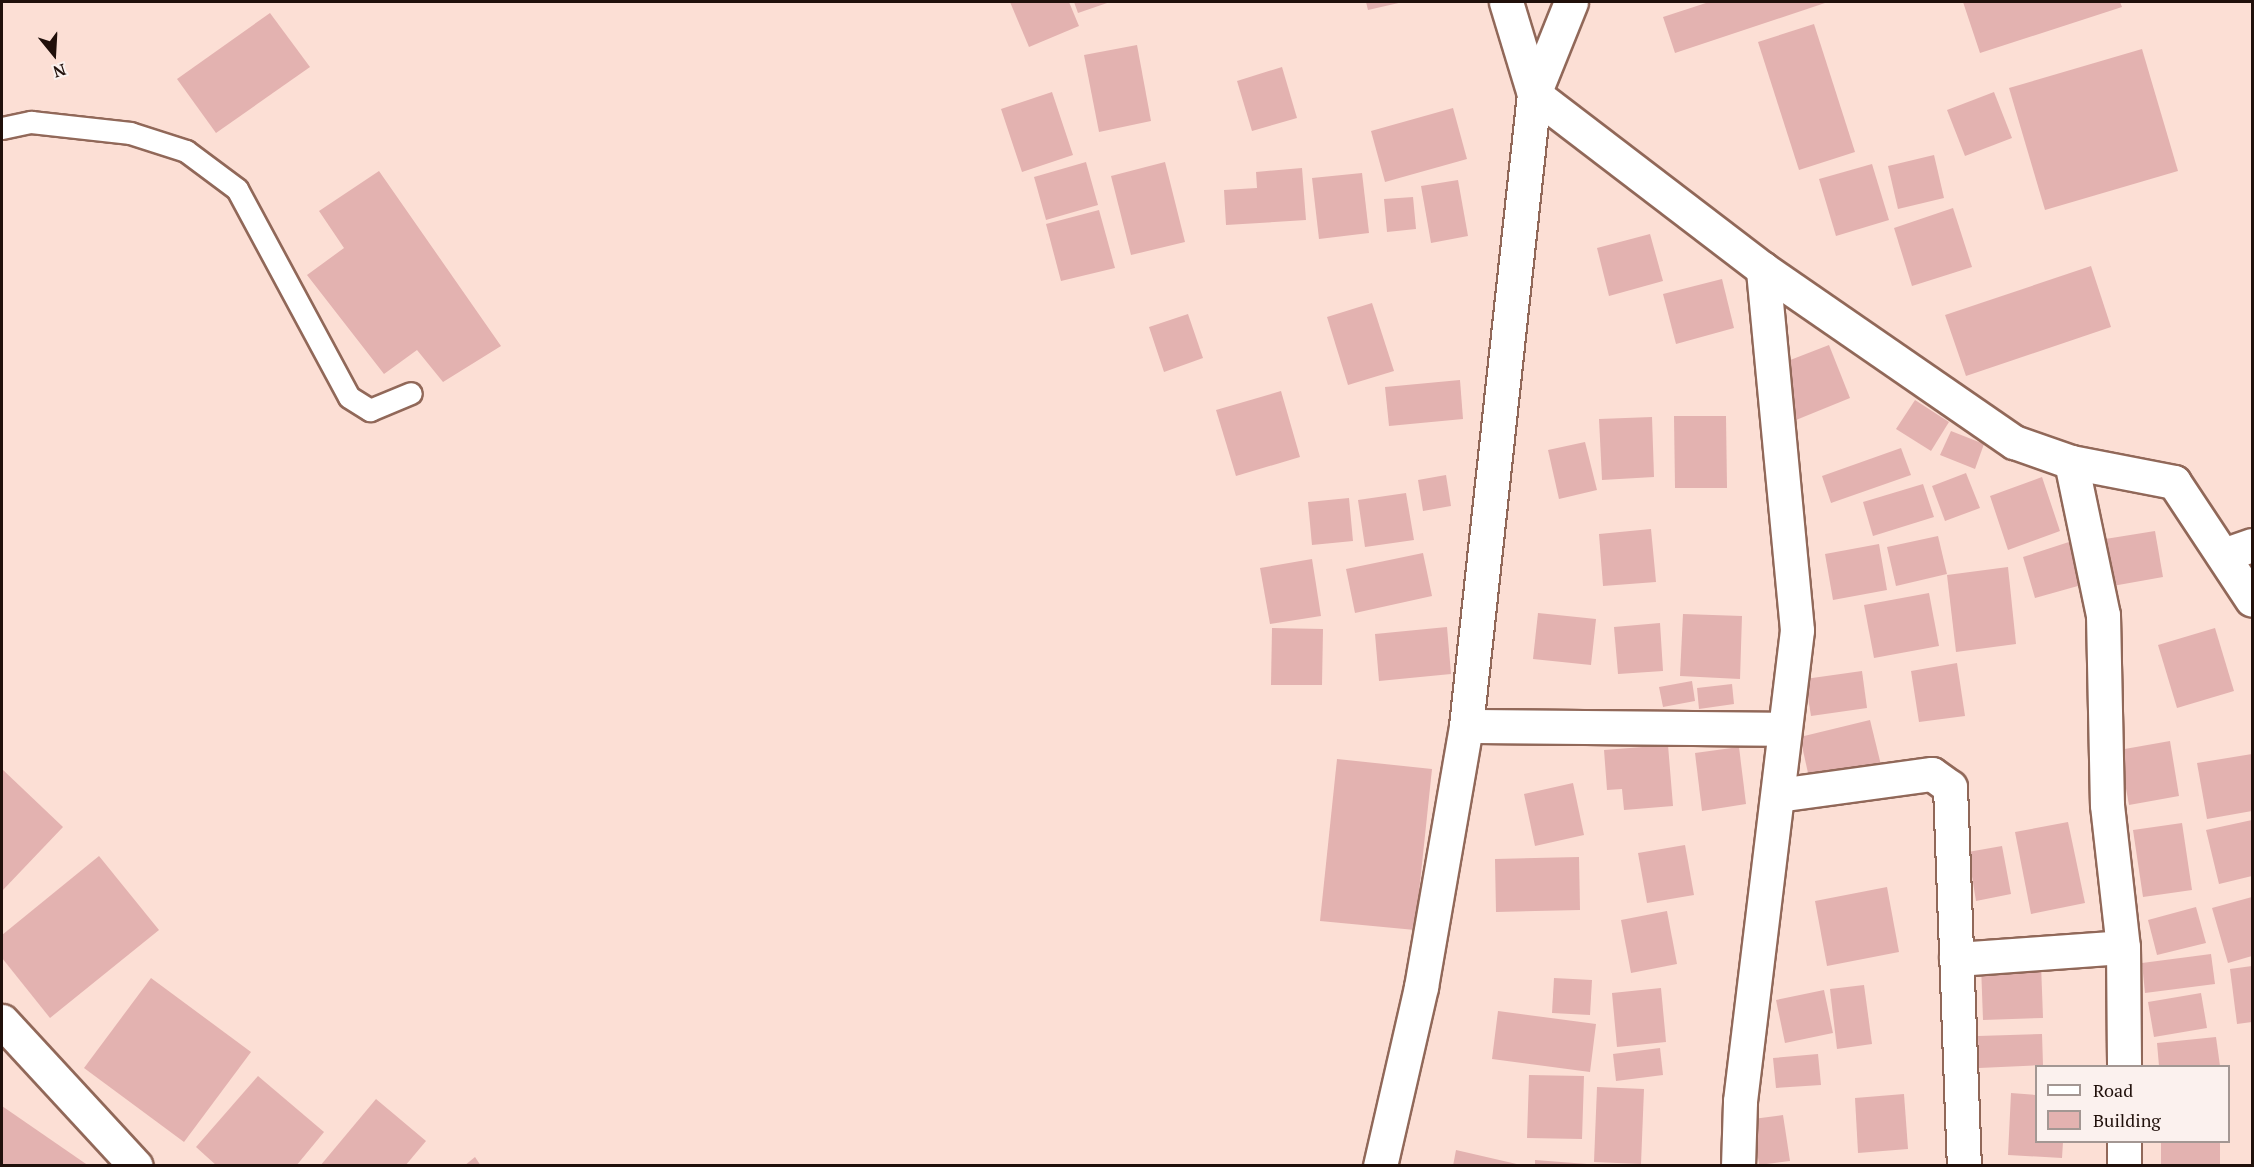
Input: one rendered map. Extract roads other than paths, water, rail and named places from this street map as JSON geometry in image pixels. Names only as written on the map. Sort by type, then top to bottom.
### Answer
[{"type":"street","points":[[1506,2],[1534,94],[1763,269],[2014,442],[2071,462],[2174,482],[2238,550],[2253,600]]},
{"type":"street","points":[[1380,1166],[1421,987],[1466,726],[1534,94],[1571,2]]},
{"type":"street","points":[[1738,1166],[1740,1101],[1797,630],[1763,269]]},
{"type":"street","points":[[2071,462],[2103,615],[2107,805],[2123,947],[2124,1065]]},
{"type":"street","points":[[1466,726],[1784,729]]},
{"type":"street","points":[[1778,795],[1932,774],[1950,787],[1964,1166]]},
{"type":"street","points":[[1956,959],[2123,947]]},
{"type":"street","points":[[2,1021],[136,1166]]},
{"type":"street","points":[[2124,1143],[2124,1166]]},
{"type":"lane","points":[[2,128],[31,122],[130,133],[186,151],[237,189],[349,397],[370,410],[411,393]]}]
